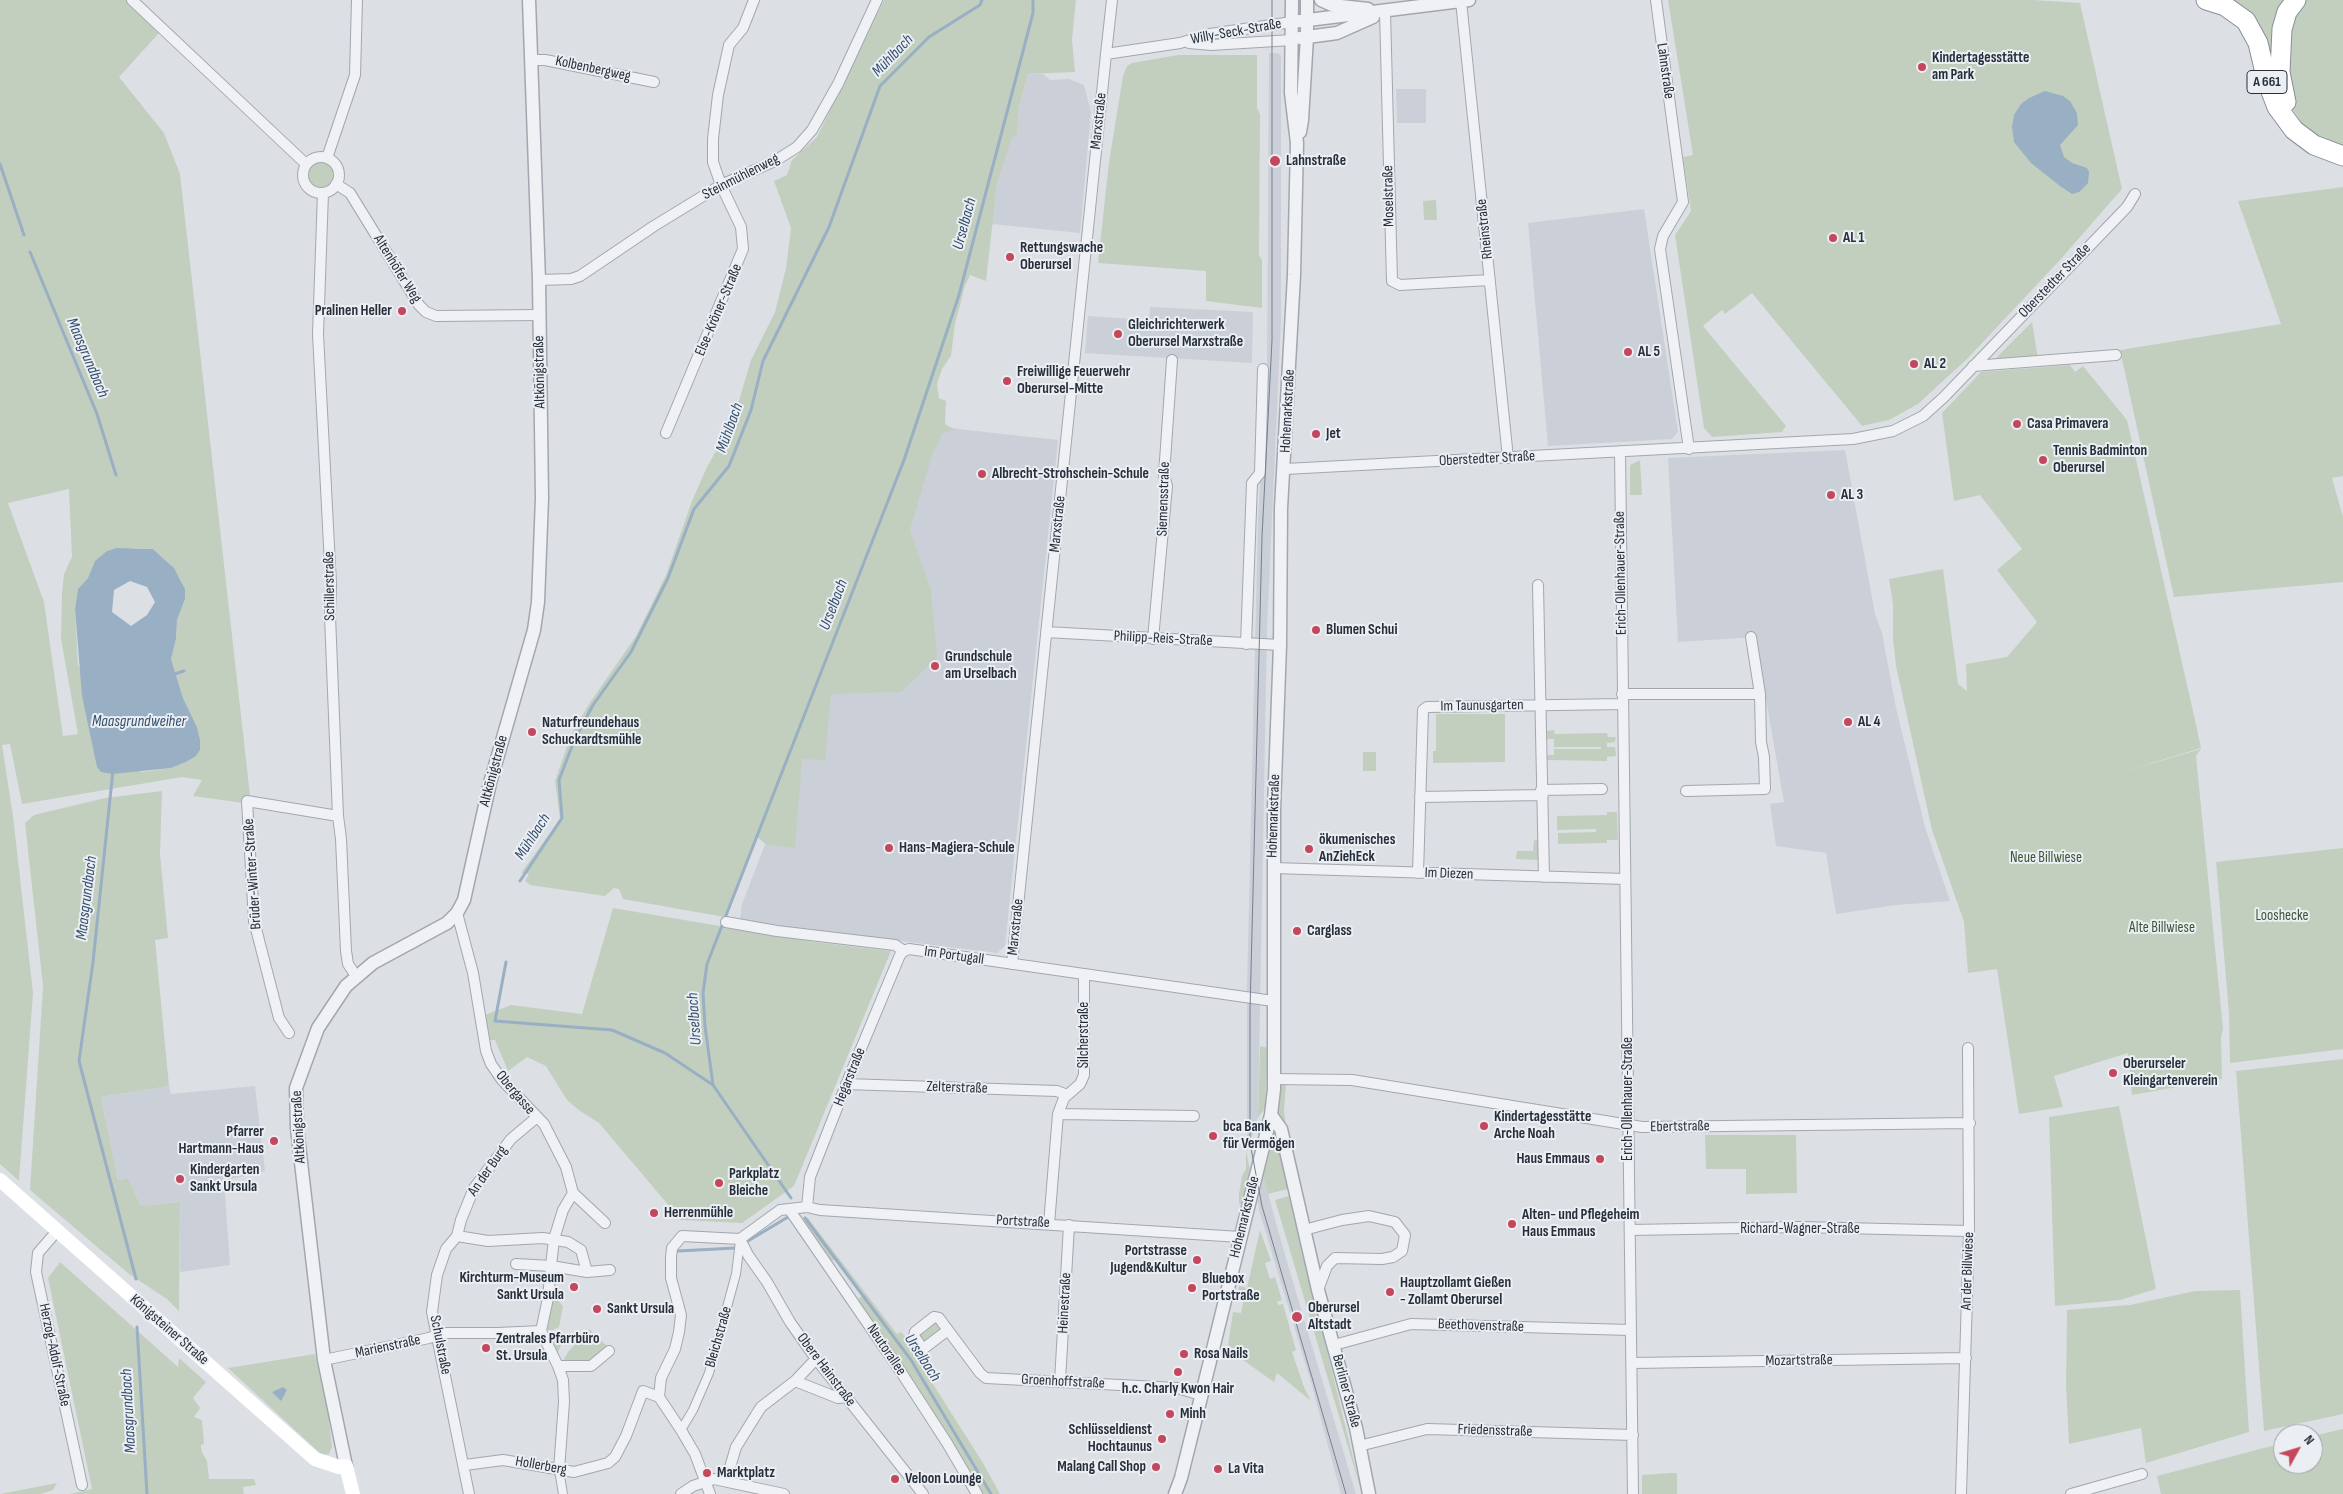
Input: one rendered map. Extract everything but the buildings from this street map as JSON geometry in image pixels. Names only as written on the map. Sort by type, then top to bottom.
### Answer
[{"type":"highway","name":"A 661","points":[[2206,0],[2237,12],[2254,31],[2272,95],[2294,130],[2314,145],[2343,156]]},
{"type":"highway","points":[[2296,0],[2287,12],[2282,29],[2280,72],[2283,94],[2292,114],[2307,131],[2322,141],[2343,148]]},
{"type":"main road","name":"Königsteiner Straße","points":[[0,1180],[315,1459],[339,1467],[346,1466]]},
{"type":"main road","points":[[346,1466],[353,1494]]},
{"type":"street","points":[[132,0],[306,164]]},
{"type":"street","points":[[327,158],[355,75],[357,0]]},
{"type":"street","name":"Altkönigstraße","points":[[346,1466],[324,1360],[297,1128],[295,1095],[297,1080],[318,1028],[334,1000],[356,976],[373,963],[447,923],[457,913],[464,900],[490,783],[534,630],[538,602],[542,498],[539,280],[529,0]]},
{"type":"street","name":"Else-Kröner-Straße","points":[[666,433],[743,249],[741,227],[721,185],[713,155],[718,95],[730,45],[743,28],[754,0]]},
{"type":"street","name":"Steinmühlenweg","points":[[539,280],[571,279],[580,276],[654,226],[721,185],[775,161],[797,147],[812,130],[838,84],[877,0]]},
{"type":"street","points":[[1106,54],[1112,0]]},
{"type":"street","name":"Hohemarkstraße","points":[[1181,1478],[1271,1115],[1274,1079],[1273,868],[1280,645],[1281,508],[1285,469],[1294,275],[1297,143],[1291,93],[1292,0]]},
{"type":"street","name":"Hohemarkstraße","points":[[1297,143],[1302,120],[1308,21],[1307,0]]},
{"type":"street","points":[[1321,0],[1332,5],[1386,12]]},
{"type":"street","points":[[1292,22],[1386,12],[1465,0]]},
{"type":"street","name":"Rheinstraße","points":[[1465,0],[1508,458]]},
{"type":"street","name":"Lahnstraße","points":[[1656,0],[1683,202],[1663,236],[1660,249],[1689,448]]},
{"type":"street","points":[[1292,40],[1337,33],[1386,12]]},
{"type":"street","name":"Moselstraße","points":[[1386,12],[1392,281],[1400,285],[1490,280]]},
{"type":"street","name":"Willy-Seck-Straße","points":[[1106,54],[1180,43],[1210,34],[1292,22]]},
{"type":"street","name":"Willy-Seck-Straße","points":[[1180,43],[1210,45],[1292,40]]},
{"type":"street","name":"Marxstraße","points":[[1012,964],[1106,54]]},
{"type":"street","name":"Kolbenbergweg","points":[[531,60],[545,60],[654,82]]},
{"type":"street","points":[[315,157],[327,158],[336,166],[339,172],[336,184],[323,194],[315,192],[306,186],[302,175],[306,164],[315,157]]},
{"type":"street","name":"Altenhöfer Weg","points":[[336,184],[350,192],[419,305],[426,312],[436,316],[539,315]]},
{"type":"street","name":"Schillerstraße","points":[[323,194],[318,334],[331,574],[330,616],[338,816],[341,839],[346,951],[348,964],[356,976]]},
{"type":"street","name":"Oberstedter Straße","points":[[1285,469],[1853,439],[1893,431],[1910,424],[1931,410],[2127,207],[2135,194]]},
{"type":"street","points":[[1973,366],[2116,355]]},
{"type":"street","name":"Siemensstraße","points":[[1153,639],[1167,486],[1164,475],[1172,360]]},
{"type":"street","name":"Hohemarkstraße","points":[[1246,644],[1252,483],[1260,473],[1264,369]]},
{"type":"street","name":"Erich-Ollenhauer-Straße","points":[[1620,451],[1633,1494]]},
{"type":"street","name":"Im Taunusgarten","points":[[1538,585],[1544,877]]},
{"type":"street","name":"Philipp-Reis-Straße","points":[[1046,632],[1280,645]]},
{"type":"street","points":[[1686,791],[1765,789],[1764,757],[1761,742],[1760,694],[1751,636]]},
{"type":"street","points":[[1540,705],[1623,699],[1760,694]]},
{"type":"street","name":"Im Taunusgarten","points":[[1418,873],[1423,710],[1426,707],[1540,705]]},
{"type":"street","points":[[1420,797],[1602,789]]},
{"type":"street","name":"Brüder-Winter-Straße","points":[[289,1033],[279,1018],[254,921],[248,801],[338,816]]},
{"type":"street","name":"Im Diezen","points":[[1273,868],[1625,879]]},
{"type":"street","name":"Obergasse","points":[[457,913],[474,973],[486,1051],[502,1080],[536,1118],[544,1124],[558,1148],[566,1167],[572,1193]]},
{"type":"street","name":"Im Portugall","points":[[726,922],[778,931],[895,945],[904,951],[910,949],[1084,976],[1273,1001]]},
{"type":"street","name":"Hegarstraße","points":[[807,1207],[810,1177],[846,1084],[900,955],[904,951]]},
{"type":"street","name":"Silcherstraße","points":[[1050,1224],[1058,1114],[1061,1103],[1080,1084],[1084,1075],[1084,976]]},
{"type":"street","name":"An der Billwiese","points":[[1961,1494],[1969,1231],[1970,1123],[1968,1048]]},
{"type":"street","name":"Ebertstraße","points":[[1274,1079],[1352,1080],[1516,1105],[1642,1127],[1970,1123]]},
{"type":"street","name":"Zelterstraße","points":[[846,1084],[1057,1091],[1067,1095]]},
{"type":"street","points":[[1058,1114],[1194,1116]]},
{"type":"street","name":"Berliner Straße","points":[[1271,1115],[1281,1129],[1318,1290],[1360,1446],[1369,1494]]},
{"type":"street","name":"An der Burg","points":[[457,1236],[466,1205],[474,1188],[511,1139],[536,1118]]},
{"type":"street","points":[[563,1494],[559,1470],[564,1402],[563,1380],[541,1331],[548,1298],[554,1239],[563,1210],[572,1193],[605,1223]]},
{"type":"street","name":"Portstraße","points":[[740,1238],[780,1210],[807,1207],[820,1210],[1240,1237]]},
{"type":"street","name":"Neutorallee","points":[[789,1210],[906,1380],[977,1494]]},
{"type":"street","points":[[1304,1230],[1342,1220],[1369,1216],[1395,1222],[1405,1235],[1402,1251],[1393,1257],[1382,1259],[1335,1258],[1327,1266],[1318,1290]]},
{"type":"street","name":"Heinestraße","points":[[1060,1381],[1069,1225]]},
{"type":"street","name":"Richard-Wagner-Straße","points":[[1630,1230],[1800,1227],[1969,1231]]},
{"type":"street","name":"Herzog-Adolf-Straße","points":[[57,1231],[38,1253],[36,1272],[82,1485]]},
{"type":"street","points":[[457,1236],[488,1242],[554,1239],[568,1242],[581,1250],[587,1272]]},
{"type":"street","name":"Schulstraße","points":[[457,1236],[446,1249],[437,1275],[432,1312],[465,1465],[469,1494]]},
{"type":"street","points":[[710,1494],[695,1454],[659,1397],[661,1378],[675,1349],[681,1315],[671,1278],[671,1253],[682,1236],[740,1238]]},
{"type":"street","name":"Obere Hainstraße","points":[[740,1238],[748,1255],[767,1282],[790,1322],[816,1359],[923,1494]]},
{"type":"street","name":"Bleichstraße","points":[[681,1430],[694,1410],[717,1347],[739,1258],[740,1238]]},
{"type":"street","points":[[516,1264],[551,1266],[587,1272],[610,1270]]},
{"type":"street","name":"Beethovenstraße","points":[[1334,1345],[1411,1324],[1631,1330]]},
{"type":"street","name":"Groenhoffstraße","points":[[948,1330],[980,1373],[986,1378],[1177,1388],[1201,1395]]},
{"type":"street","name":"Marienstraße","points":[[324,1360],[436,1335],[541,1331]]},
{"type":"street","points":[[558,1366],[590,1366],[609,1351]]},
{"type":"street","name":"Mozartstraße","points":[[1632,1363],[1966,1358]]},
{"type":"street","points":[[726,1481],[736,1447],[761,1406],[795,1381],[816,1359]]},
{"type":"street","points":[[795,1381],[838,1398],[847,1397]]},
{"type":"street","name":"Hollerberg","points":[[465,1465],[503,1460],[574,1472],[608,1463],[615,1457],[626,1436],[643,1391],[659,1397]]},
{"type":"street","name":"Friedensstraße","points":[[1360,1446],[1427,1429],[1633,1436]]},
{"type":"street","points":[[2071,1494],[2142,1474]]},
{"type":"street","points":[[1175,1494],[1181,1478]]},
{"type":"street","points":[[1181,1478],[1182,1494]]},
{"type":"street","points":[[681,1494],[706,1480],[714,1479],[784,1494]]},
{"type":"shaded area","points":[[1269,53],[1278,53],[1281,56],[1281,320],[1267,629],[1258,1117],[1247,1152],[1247,988],[1258,519],[1267,365]]},
{"type":"shaded area","points":[[1028,74],[1043,74],[1050,80],[1069,79],[1084,85],[1091,112],[1080,233],[992,224],[997,184],[1012,138],[1017,134],[1019,107]]},
{"type":"shaded area","points":[[1396,89],[1426,89],[1426,123],[1397,123]]},
{"type":"shaded area","points":[[1644,209],[1678,432],[1672,439],[1548,446],[1528,223]]},
{"type":"shaded area","points":[[1150,307],[1253,312],[1252,363],[1085,353],[1088,316],[1149,320]]},
{"type":"shaded area","points":[[928,423],[958,429],[1058,440],[1005,946],[997,953],[740,921],[742,904]]},
{"type":"shaded area","points":[[1845,450],[1875,614],[1882,633],[1896,708],[1925,827],[1950,901],[1896,905],[1836,914],[1826,853],[1776,846],[1770,804],[1784,802],[1755,637],[1678,642],[1668,458]]},
{"type":"shaded area","name":"Kindergarten Sankt Ursula","points":[[169,1086],[171,1094],[255,1086],[265,1171],[224,1181],[230,1265],[180,1272],[180,1202],[141,1206],[128,1178],[118,1180],[101,1097]]},
{"type":"shaded area","points":[[1263,1176],[1356,1494],[1341,1494],[1312,1386],[1259,1210],[1257,1197]]},
{"type":"green space","points":[[0,0],[126,0],[159,33],[119,77],[164,133],[180,174],[251,804],[193,796],[202,780],[182,777],[22,804],[10,744],[2,745],[13,816],[33,993],[19,1181],[0,1164]],"holes":[[[69,489],[72,557],[64,574],[61,639],[78,734],[63,736],[44,602],[8,503]],[[132,548],[153,549],[169,563],[181,580],[185,599],[177,620],[176,639],[171,659],[183,698],[197,727],[200,750],[196,756],[171,768],[141,772],[78,665],[75,609],[78,589],[88,578]]]},
{"type":"green space","points":[[884,0],[1076,0],[1072,40],[1075,72],[1028,74],[1019,107],[1017,134],[1012,138],[997,184],[986,281],[970,275],[965,286],[955,324],[951,356],[942,369],[937,384],[939,398],[946,401],[945,424],[954,430],[942,434],[932,455],[910,530],[931,590],[937,658],[901,692],[831,694],[825,760],[802,759],[795,848],[767,845],[756,836],[724,917],[623,899],[619,889],[614,888],[605,896],[530,885],[525,881],[529,874],[521,873],[560,819],[555,781],[571,735],[589,704],[636,636],[666,575],[692,501],[707,467],[733,421],[751,360],[775,312],[786,268],[791,228],[774,181],[787,175],[792,160],[817,137]]},
{"type":"green space","points":[[1668,0],[2033,0],[2080,3],[2122,189],[2060,260],[1967,359],[1918,404],[1889,420],[1862,426],[1752,293],[1725,314],[1722,310],[1703,326],[1786,426],[1782,432],[1712,437],[1704,428],[1675,235],[1691,211],[1683,157],[1693,155]]},
{"type":"green space","points":[[2227,0],[2288,0],[2274,81]]},
{"type":"green space","points":[[2306,0],[2343,0],[2343,145],[2323,139],[2303,125],[2290,105],[2283,66],[2296,7]]},
{"type":"green space","points":[[1178,55],[1257,55],[1257,107],[1260,115],[1259,255],[1262,260],[1262,308],[1206,301],[1206,271],[1098,263],[1109,162],[1123,76],[1127,66],[1132,63]]},
{"type":"green space","points":[[321,161],[331,165],[335,175],[331,185],[321,189],[311,185],[307,175],[311,165]]},
{"type":"green space","points":[[2343,187],[2343,476],[2332,478],[2343,517],[2343,582],[2174,597],[2120,350],[2281,324],[2238,201]]},
{"type":"green space","points":[[1436,200],[1437,220],[1424,220],[1423,201]]},
{"type":"green space","points":[[2032,322],[2038,359],[1991,363]]},
{"type":"green space","points":[[2070,365],[2075,372],[2083,366],[2127,420],[2201,748],[2123,772],[2201,749],[2196,756],[2223,1029],[2221,1038],[2222,1079],[2132,1095],[2128,1053],[2054,1076],[2063,1107],[2019,1114],[1997,969],[1968,973],[1964,922],[1932,830],[1896,666],[1893,639],[1893,604],[1889,579],[1943,569],[1958,684],[1967,691],[1966,664],[2007,657],[2037,622],[1997,570],[2022,549],[1980,495],[1954,501],[1942,413],[1981,372]]},
{"type":"green space","points":[[1640,460],[1642,495],[1630,495],[1630,465]]},
{"type":"green space","points":[[1436,714],[1505,714],[1505,762],[1433,763],[1433,751],[1436,751]]},
{"type":"green space","points":[[1554,730],[1555,734],[1607,733],[1608,737],[1616,737],[1615,742],[1607,743],[1607,747],[1615,747],[1616,756],[1607,757],[1607,761],[1546,760],[1546,755],[1554,755],[1554,749],[1601,749],[1601,747],[1554,747],[1554,739],[1546,739],[1546,731]]},
{"type":"green space","points":[[1363,752],[1376,752],[1376,771],[1363,771]]},
{"type":"green space","points":[[162,791],[160,854],[168,938],[155,940],[169,1086],[101,1097],[118,1180],[128,1178],[141,1206],[180,1202],[179,1311],[167,1299],[129,1274],[30,1190],[43,986],[25,823],[34,815],[105,798]]},
{"type":"green space","points":[[1607,812],[1617,812],[1618,840],[1607,840],[1607,843],[1558,844],[1558,833],[1596,832],[1596,829],[1557,830],[1557,816],[1607,815]]},
{"type":"green space","points":[[1534,840],[1540,840],[1539,860],[1516,859],[1517,851],[1533,851]]},
{"type":"green space","name":"Looshecke","points":[[2343,848],[2343,1049],[2230,1063],[2229,1013],[2216,862]]},
{"type":"green space","points":[[613,908],[815,942],[891,951],[794,1186],[742,1223],[681,1220],[599,1123],[567,1100],[546,1066],[527,1057],[508,1071],[495,1040],[486,1040],[480,1017],[511,1005],[582,1014]]},
{"type":"green space","points":[[1260,1046],[1268,1048],[1265,1109],[1258,1117]]},
{"type":"green space","points":[[2343,1059],[2343,1414],[2297,1424],[2273,1424],[2273,1429],[2264,1431],[2236,1071]]},
{"type":"green space","points":[[1279,1084],[1286,1084],[1284,1111],[1286,1125],[1277,1113]]},
{"type":"green space","points":[[2119,1106],[2156,1289],[2120,1300],[2055,1306],[2049,1117]]},
{"type":"green space","points":[[1705,1135],[1796,1135],[1797,1193],[1746,1194],[1746,1169],[1706,1169]]},
{"type":"green space","points":[[1273,1137],[1276,1138],[1288,1189],[1268,1194],[1263,1176]]},
{"type":"green space","points":[[1246,1151],[1250,1170],[1242,1205],[1239,1203],[1239,1194],[1242,1176],[1246,1169]]},
{"type":"green space","points":[[1289,1196],[1362,1494],[1275,1200]]},
{"type":"green space","points":[[808,1218],[897,1334],[901,1332],[922,1354],[917,1359],[983,1463],[1000,1494],[983,1494],[951,1440],[857,1300],[864,1294],[836,1258],[831,1262],[802,1220]]},
{"type":"green space","points":[[1260,1230],[1271,1261],[1265,1263],[1270,1279],[1275,1277],[1282,1300],[1277,1302],[1279,1305],[1283,1304],[1296,1350],[1292,1352],[1311,1401],[1277,1373],[1274,1382],[1240,1358],[1228,1345],[1233,1312],[1241,1313],[1245,1294],[1238,1292],[1239,1286],[1247,1288]]},
{"type":"green space","points":[[60,1262],[178,1367],[179,1358],[206,1382],[193,1398],[200,1408],[194,1417],[202,1420],[204,1444],[201,1445],[202,1452],[207,1461],[209,1479],[254,1479],[256,1485],[243,1487],[244,1494],[70,1494],[92,1489],[48,1278]]},
{"type":"green space","points":[[2240,1290],[2249,1432],[2146,1463],[2141,1428],[2069,1444],[2066,1385],[2067,1310],[2130,1305],[2195,1291]]},
{"type":"green space","points":[[551,1293],[563,1306],[559,1327],[553,1330],[543,1330]]},
{"type":"green space","points":[[935,1321],[944,1330],[924,1345],[918,1334]]},
{"type":"green space","points":[[589,1329],[607,1346],[586,1363],[563,1361],[568,1352]]},
{"type":"green space","points":[[555,1335],[561,1339],[562,1343],[556,1357],[545,1336]]},
{"type":"green space","points":[[315,1354],[328,1411],[332,1447],[329,1454],[322,1455],[228,1368]]},
{"type":"green space","points":[[2343,1429],[2343,1494],[2161,1494],[2157,1476],[2273,1446],[2273,1474],[2323,1474],[2323,1434]]},
{"type":"green space","points":[[1677,1473],[1677,1494],[1642,1494],[1642,1475]]},
{"type":"green space","points":[[57,1483],[53,1490],[41,1494],[0,1494]]},
{"type":"water","points":[[2045,91],[2063,96],[2070,101],[2077,113],[2078,125],[2060,145],[2064,157],[2072,163],[2087,168],[2089,172],[2088,183],[2079,192],[2072,194],[2060,186],[2031,163],[2014,142],[2012,127],[2014,115],[2021,104]]},
{"type":"water","name":"Maasgrundweiher","points":[[117,548],[153,549],[174,568],[185,589],[185,599],[177,620],[176,639],[171,659],[183,698],[197,727],[200,750],[196,756],[171,768],[112,774],[101,772],[97,767],[82,696],[75,609],[78,589],[88,578],[95,561],[107,551]],"holes":[[[130,581],[147,587],[155,602],[147,615],[131,626],[112,612],[114,590]]]},
{"type":"water","points":[[283,1387],[287,1390],[281,1401],[272,1392]]},
{"type":"waterway","name":"Mühlbach","points":[[520,881],[562,818],[559,780],[574,741],[593,705],[631,652],[668,578],[694,509],[729,466],[751,410],[763,361],[829,227],[880,86],[929,37],[980,5],[982,0]]},
{"type":"waterway","name":"Urselbach","points":[[791,1198],[713,1085],[705,1026],[703,993],[707,964],[904,460],[959,295],[1033,13],[1033,0]]},
{"type":"waterway","name":"Maasgrundbach","points":[[0,164],[24,235]]},
{"type":"waterway","name":"Maasgrundbach","points":[[30,252],[97,414],[116,475]]},
{"type":"waterway","points":[[171,675],[184,671]]},
{"type":"waterway","name":"Maasgrundbach","points":[[113,770],[93,962],[79,1061],[136,1279]]},
{"type":"waterway","name":"Mühlbach","points":[[506,962],[495,1021],[612,1030],[665,1053],[713,1085]]},
{"type":"waterway","name":"Mühlbach","points":[[748,1241],[788,1217]]},
{"type":"waterway","name":"Urselbach","points":[[805,1218],[911,1360],[991,1494]]},
{"type":"waterway","name":"Mühlbach","points":[[678,1251],[735,1248]]},
{"type":"waterway","name":"Maasgrundbach","points":[[137,1327],[147,1494]]},
{"type":"tram line","points":[[1272,0],[1272,340],[1262,537],[1250,1010],[1250,1143],[1262,1206],[1346,1494]]},
{"type":"place","name":"Kindertagesstätte am Park","points":[[1922,67]]},
{"type":"place","name":"Lahnstraße","points":[[1275,161]]},
{"type":"place","name":"AL 1","points":[[1833,238]]},
{"type":"place","name":"Rettungswache Oberursel","points":[[1010,257]]},
{"type":"place","name":"Pralinen Heller","points":[[402,311]]},
{"type":"place","name":"Gleichrichterwerk Oberursel Marxstraße","points":[[1118,334]]},
{"type":"place","name":"AL 5","points":[[1628,352]]},
{"type":"place","name":"AL 2","points":[[1914,364]]},
{"type":"place","name":"Freiwillige Feuerwehr Oberursel-Mitte","points":[[1007,381]]},
{"type":"place","name":"Casa Primavera","points":[[2017,424]]},
{"type":"place","name":"Jet","points":[[1316,434]]},
{"type":"place","name":"Tennis Badminton Oberursel","points":[[2043,460]]},
{"type":"place","name":"Albrecht-Strohschein-Schule","points":[[982,474]]},
{"type":"place","name":"AL 3","points":[[1831,495]]},
{"type":"place","name":"Blumen Schui","points":[[1316,630]]},
{"type":"place","name":"Grundschule am Urselbach","points":[[935,666]]},
{"type":"place","name":"AL 4","points":[[1848,722]]},
{"type":"place","name":"Naturfreundehaus Schuckardtsmühle","points":[[532,732]]},
{"type":"place","name":"Hans-Magiera-Schule","points":[[889,848]]},
{"type":"place","name":"ökumenisches AnZiehEck","points":[[1309,849]]},
{"type":"place","name":"Carglass","points":[[1297,931]]},
{"type":"place","name":"Oberurseler Kleingartenverein","points":[[2113,1073]]},
{"type":"place","name":"Kindertagesstätte Arche Noah","points":[[1484,1126]]},
{"type":"place","name":"bca Bank für Vermögen","points":[[1213,1136]]},
{"type":"place","name":"Pfarrer Hartmann-Haus","points":[[274,1141]]},
{"type":"place","name":"Haus Emmaus","points":[[1600,1159]]},
{"type":"place","name":"Kindergarten Sankt Ursula","points":[[180,1179]]},
{"type":"place","name":"Parkplatz Bleiche","points":[[719,1183]]},
{"type":"place","name":"Herrenmühle","points":[[654,1213]]},
{"type":"place","name":"Alten- und Pflegeheim Haus Emmaus","points":[[1512,1224]]},
{"type":"place","name":"Portstrasse Jugend&Kultur","points":[[1197,1260]]},
{"type":"place","name":"Kirchturm-Museum Sankt Ursula","points":[[574,1287]]},
{"type":"place","name":"Bluebox Portstraße","points":[[1192,1288]]},
{"type":"place","name":"Hauptzollamt Gießen - Zollamt Oberursel","points":[[1390,1292]]},
{"type":"place","name":"Sankt Ursula","points":[[597,1309]]},
{"type":"place","name":"Oberursel Altstadt","points":[[1297,1317]]},
{"type":"place","name":"Zentrales Pfarrbüro St. Ursula","points":[[486,1348]]},
{"type":"place","name":"Rosa Nails","points":[[1184,1354]]},
{"type":"place","name":"h.c. Charly Kwon Hair","points":[[1178,1372]]},
{"type":"place","name":"Minh","points":[[1170,1414]]},
{"type":"place","name":"Schlüsseldienst Hochtaunus","points":[[1162,1439]]},
{"type":"place","name":"Malang Call Shop","points":[[1156,1467]]},
{"type":"place","name":"La Vita","points":[[1218,1469]]},
{"type":"place","name":"Marktplatz","points":[[707,1473]]},
{"type":"place","name":"Veloon Lounge","points":[[895,1479]]},
{"type":"park label","name":"Neue Billwiese","points":[[2046,858]]},
{"type":"park label","name":"Alte Billwiese","points":[[2162,928]]}]
